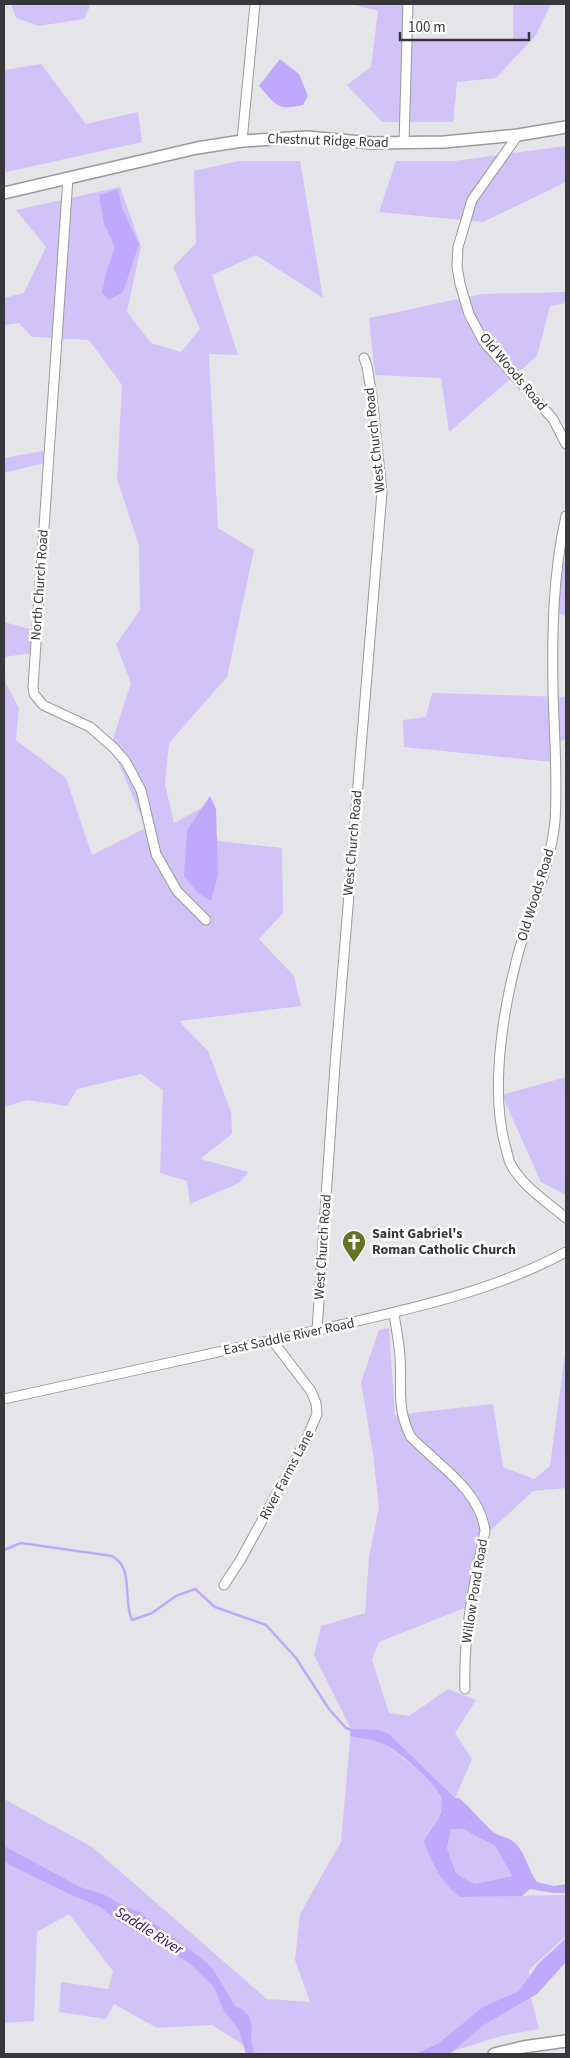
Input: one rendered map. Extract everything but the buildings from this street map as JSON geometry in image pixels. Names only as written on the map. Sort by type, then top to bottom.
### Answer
[{"type":"main road","name":"Chestnut Ridge Road","points":[[4,193],[197,148],[242,141],[307,137],[372,143],[476,140],[566,127]]},
{"type":"main road","points":[[494,2054],[523,2047],[566,2041]]},
{"type":"street","points":[[242,141],[255,4]]},
{"type":"street","points":[[404,143],[408,4]]},
{"type":"street","name":"Old Woods Road","points":[[518,135],[472,200],[458,247],[457,266],[469,314],[484,342],[553,419],[566,444]]},
{"type":"street","name":"North Church Road","points":[[68,178],[34,694],[44,705],[90,727],[114,748],[126,762],[141,790],[156,854],[177,890],[206,920]]},
{"type":"street","name":"West Church Road","points":[[317,1330],[335,1065],[382,492],[371,389],[364,358]]},
{"type":"street","name":"Old Woods Road","points":[[566,516],[559,547],[553,617],[556,776],[553,839],[540,890],[516,959],[502,1036],[498,1088],[502,1134],[510,1162],[531,1188],[566,1218]]},
{"type":"street","name":"East Saddle River Road","points":[[4,1399],[394,1314],[502,1281],[524,1273],[566,1252]]},
{"type":"street","name":"Willow Pond Road","points":[[394,1314],[400,1356],[400,1402],[406,1427],[411,1437],[471,1495],[480,1509],[484,1520],[485,1531],[468,1612],[464,1667],[465,1689]]},
{"type":"street","name":"River Farms Lane","points":[[224,1585],[241,1559],[302,1448],[316,1414],[316,1403],[311,1391],[272,1340]]},
{"type":"shaded area","points":[[11,4],[91,4],[84,19],[39,26],[16,18]]},
{"type":"shaded area","points":[[351,4],[408,4],[408,40],[513,41],[513,4],[551,4],[536,35],[496,78],[457,82],[453,122],[382,122],[347,85],[371,67],[378,11]]},
{"type":"shaded area","points":[[41,64],[86,124],[138,112],[142,142],[6,172],[4,165],[4,70]]},
{"type":"shaded area","points":[[566,146],[566,182],[483,222],[379,212],[396,161],[455,161]]},
{"type":"shaded area","points":[[239,161],[300,161],[323,298],[256,255],[212,275],[238,355],[209,354],[218,528],[254,550],[227,677],[169,743],[165,784],[174,823],[207,805],[218,841],[282,848],[283,913],[259,939],[294,976],[301,1006],[179,1021],[208,1051],[231,1112],[232,1134],[200,1159],[249,1172],[239,1183],[190,1204],[187,1181],[160,1173],[163,1090],[141,1074],[77,1089],[67,1106],[27,1100],[4,1107],[4,666],[6,684],[19,708],[16,740],[66,778],[92,855],[146,828],[111,745],[131,683],[116,644],[140,610],[139,546],[117,479],[122,385],[89,340],[32,337],[19,323],[4,325],[4,298],[24,293],[46,247],[16,210],[120,187],[141,246],[127,312],[151,343],[181,352],[200,329],[173,267],[196,243],[194,171]]},
{"type":"shaded area","points":[[566,292],[566,303],[550,306],[537,356],[449,432],[441,378],[375,375],[369,318],[482,294]]},
{"type":"shaded area","points":[[43,451],[44,463],[4,473],[4,458]]},
{"type":"shaded area","points":[[557,559],[566,562],[566,616],[549,610]]},
{"type":"shaded area","points":[[4,622],[33,630],[32,653],[4,657]]},
{"type":"shaded area","points":[[432,693],[566,697],[566,739],[553,744],[553,762],[404,747],[403,720],[426,717]]},
{"type":"shaded area","points":[[566,1077],[566,1195],[541,1182],[502,1095]]},
{"type":"shaded area","points":[[389,1328],[395,1415],[493,1404],[503,1467],[534,1479],[550,1466],[566,1346],[566,1488],[533,1491],[476,1544],[477,1603],[379,1642],[372,1660],[389,1713],[409,1716],[448,1689],[476,1700],[455,1733],[472,1759],[455,1798],[396,1742],[385,1744],[417,1770],[439,1793],[442,1804],[440,1814],[436,1823],[426,1834],[460,1897],[566,1895],[566,1936],[529,1970],[530,1994],[539,2029],[501,2036],[444,2054],[247,2054],[245,2046],[212,2025],[157,2028],[114,2004],[106,2019],[59,2012],[61,1982],[108,1989],[113,1971],[69,1914],[37,1932],[34,2021],[4,2023],[4,1799],[92,1847],[267,1999],[310,2002],[295,1960],[300,1914],[341,1842],[351,1729],[314,1655],[321,1626],[365,1613],[369,1557],[379,1507],[373,1454],[361,1382],[379,1330]]},
{"type":"shaded area","points":[[451,1829],[463,1829],[495,1846],[512,1876],[474,1884],[456,1873],[447,1848]]},
{"type":"water","points":[[280,59],[299,74],[308,96],[303,105],[282,107],[269,98],[259,86]]},
{"type":"water","points":[[118,189],[122,208],[139,244],[123,292],[109,300],[102,293],[106,273],[115,247],[104,224],[99,195]]},
{"type":"water","points":[[210,796],[216,809],[218,875],[211,901],[198,893],[184,876],[187,830]]},
{"type":"water","points":[[351,1729],[379,1730],[389,1734],[492,1831],[516,1844],[537,1882],[554,1886],[566,1884],[566,1893],[530,1889],[522,1896],[460,1897],[447,1885],[438,1872],[424,1842],[441,1812],[441,1797],[437,1791],[416,1768],[384,1744],[350,1736]],"holes":[[[451,1829],[463,1829],[495,1846],[512,1876],[474,1884],[456,1873],[447,1848]]]},
{"type":"water","name":"Saddle River","points":[[4,1846],[80,1887],[103,1894],[139,1912],[200,1957],[213,1969],[235,2006],[249,2016],[252,2027],[251,2038],[254,2054],[246,2054],[239,2030],[224,2011],[214,1987],[188,1962],[116,1920],[100,1907],[4,1862]]},
{"type":"water","points":[[566,1938],[566,1962],[537,1994],[482,2026],[450,2054],[416,2054],[439,2043],[483,2007],[519,1991],[538,1964]]},
{"type":"waterway","points":[[4,1550],[21,1543],[112,1556],[120,1563],[124,1570],[128,1607],[132,1620],[152,1613],[176,1596],[195,1589],[215,1607],[266,1625],[296,1658],[329,1709],[346,1728],[354,1731]]},
{"type":"place","name":"Saint Gabriel's Roman Catholic Church","points":[[354,1263]]}]
